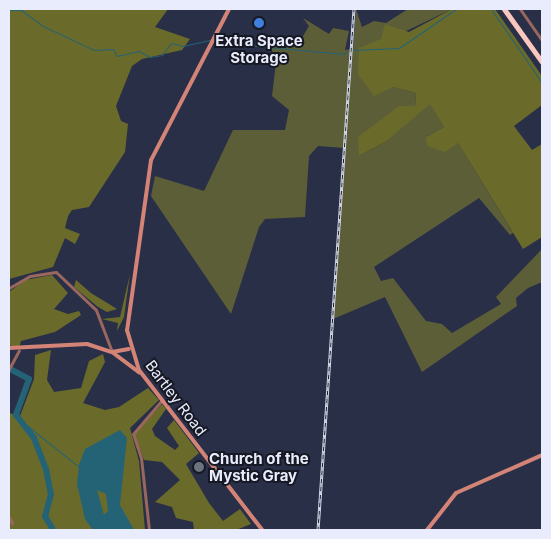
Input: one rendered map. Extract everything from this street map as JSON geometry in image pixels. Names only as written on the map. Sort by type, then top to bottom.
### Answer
[{"type":"highway","points":[[504,9],[542,62]]},
{"type":"main road","name":"Bartley Road","points":[[229,9],[163,132],[148,170],[127,320],[130,349],[142,375],[262,530]]},
{"type":"main road","points":[[9,348],[19,350],[82,344],[112,352],[142,375]]},
{"type":"main road","points":[[112,352],[130,349]]},
{"type":"main road","points":[[427,530],[456,492],[542,456]]},
{"type":"street","points":[[520,9],[542,40]]},
{"type":"street","points":[[9,288],[30,276],[58,273],[96,310],[112,352]]},
{"type":"street","points":[[10,368],[19,350]]},
{"type":"street","points":[[149,530],[141,458],[132,434],[162,400]]},
{"type":"street","points":[[9,517],[12,523]]},
{"type":"green space","points":[[356,9],[362,27],[374,21],[386,23],[408,9],[452,9],[402,33],[393,87],[416,93],[415,106],[359,156],[387,141],[430,103],[444,127],[426,137],[458,143],[513,233],[510,235],[479,198],[374,267],[381,281],[393,278],[426,321],[442,324],[452,333],[501,304],[496,297],[542,249],[542,282],[528,288],[516,298],[517,306],[422,372],[385,297],[333,319],[344,148],[318,146],[309,156],[305,217],[265,219],[259,227],[231,314],[151,196],[155,176],[204,191],[233,130],[285,130],[289,110],[272,96],[277,54],[263,46],[299,43],[309,26],[303,18],[329,34],[333,28],[349,31],[345,50],[353,49]]},
{"type":"shaded area","points":[[9,9],[168,9],[155,27],[190,39],[182,50],[142,59],[132,66],[116,106],[121,121],[128,124],[125,152],[89,207],[72,210],[68,216],[65,228],[80,234],[75,244],[65,238],[53,267],[9,279]]},
{"type":"shaded area","points":[[452,9],[495,9],[542,76],[542,105],[514,126],[532,150],[542,144],[542,237],[523,249],[458,143],[445,152],[427,146],[426,137],[444,127],[430,104],[387,141],[359,156],[358,137],[399,106],[415,106],[416,93],[393,87],[374,96],[358,74],[359,48],[381,39],[385,24],[409,32]]},
{"type":"shaded area","points":[[130,274],[124,317],[117,331],[118,323],[102,319],[120,317]]},
{"type":"shaded area","points":[[52,275],[68,293],[54,309],[68,314],[79,311],[81,315],[55,332],[21,341],[19,348],[9,345],[9,292],[25,280]]},
{"type":"shaded area","points":[[76,280],[91,293],[117,309],[107,312],[98,307],[74,287]]},
{"type":"shaded area","points":[[51,350],[47,380],[54,392],[81,388],[89,361],[103,354],[105,362],[83,403],[105,410],[119,407],[148,388],[159,400],[130,428],[139,461],[145,530],[9,530],[9,413],[20,416],[34,379],[35,355]]},
{"type":"shaded area","points":[[162,404],[166,409],[152,429],[155,436],[175,450],[179,446],[167,428],[174,420],[199,453],[186,464],[209,503],[223,521],[240,509],[251,524],[236,530],[194,530],[193,522],[176,518],[172,507],[155,502],[180,480],[162,462],[144,460],[134,434]]},
{"type":"water","points":[[120,430],[127,438],[120,505],[134,530],[93,530],[85,519],[77,484],[79,465],[85,449]],"holes":[[[97,490],[106,494],[108,511],[104,515]]]},
{"type":"waterway","points":[[354,50],[399,48],[456,9]]},
{"type":"waterway","points":[[491,9],[542,83]]},
{"type":"waterway","points":[[9,10],[21,10],[43,26],[94,50],[113,49],[117,56],[139,51],[150,57],[162,55],[171,43],[183,46],[209,40]]},
{"type":"waterway","points":[[214,42],[344,54],[348,50]]},
{"type":"waterway","points":[[12,370],[29,379],[16,415],[34,438],[46,469],[51,494],[45,516],[53,530]]},
{"type":"waterway","points":[[25,424],[79,467]]},
{"type":"railway","points":[[318,530],[354,9]]},
{"type":"place","name":"Extra Space Storage","points":[[259,23]]},
{"type":"place","name":"Church of the Mystic Gray","points":[[199,467]]}]
